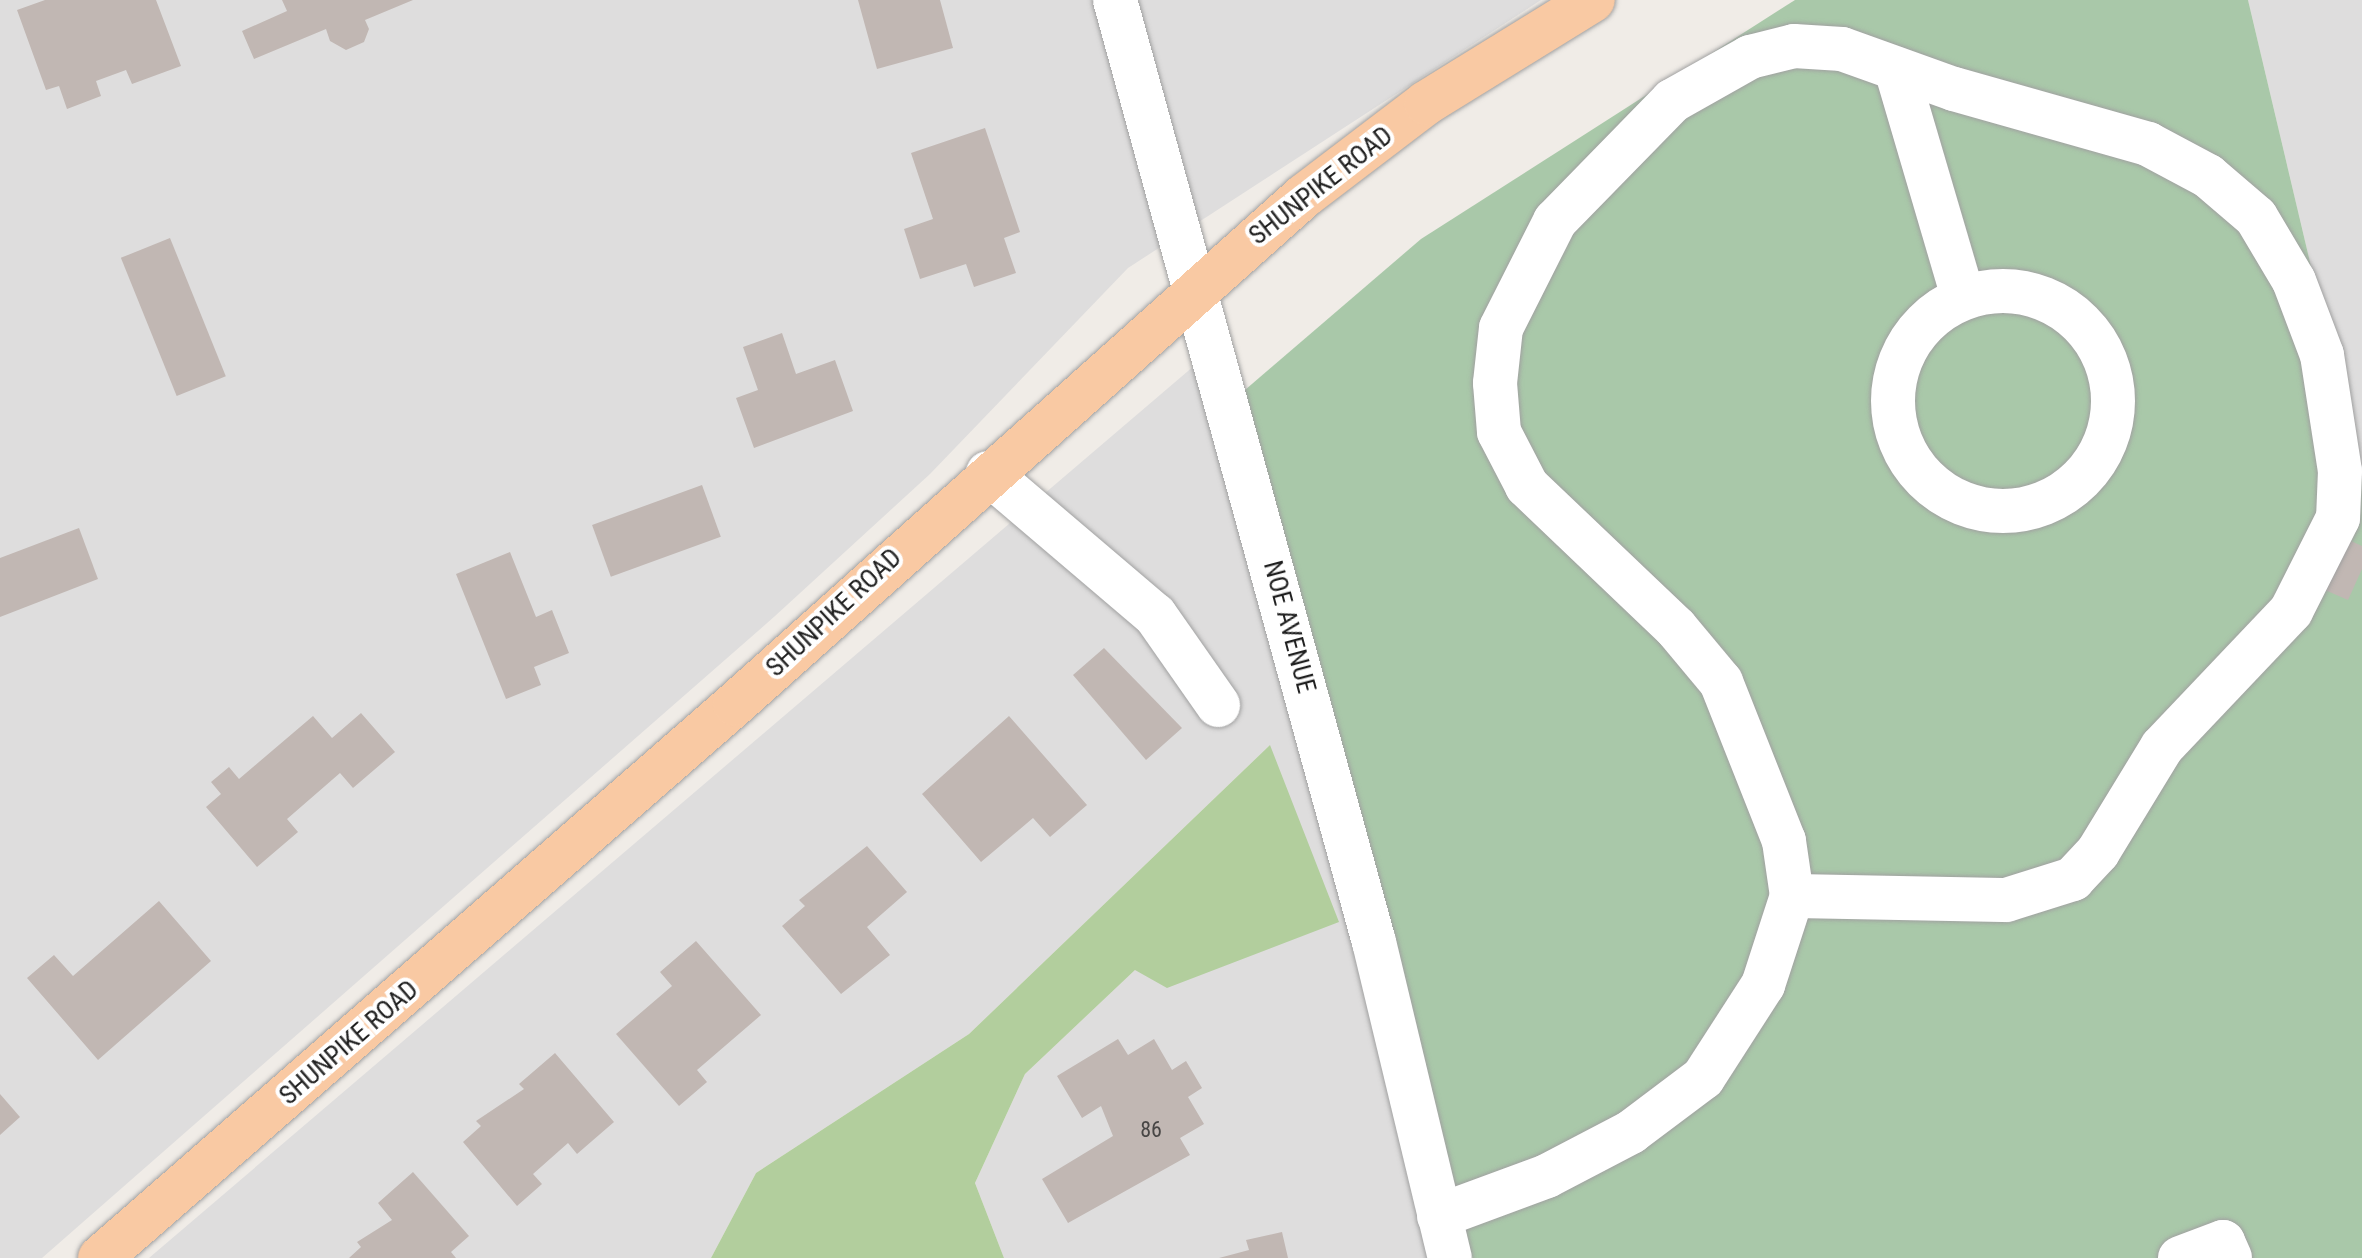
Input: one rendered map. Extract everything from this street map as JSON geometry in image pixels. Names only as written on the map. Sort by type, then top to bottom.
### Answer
[{"type":"main road","name":"SHUNPIKE ROAD","points":[[100,1258],[735,704],[1199,286],[1426,103],[1593,0]]},
{"type":"street","name":"NOE AVENUE","points":[[1115,0],[1199,286],[1374,942],[1450,1258]]},
{"type":"street","points":[[1439,1216],[1547,1176],[1631,1132],[1703,1078],[1763,985],[1792,896],[1784,841],[1721,682],[1676,628],[1527,486],[1499,432],[1495,383],[1501,328],[1555,221],[1672,101],[1750,57],[1794,46],[1842,49],[1896,69],[2148,144],[2208,176],[2256,217],[2294,281],[2322,355],[2340,471],[2338,518],[2291,611],[2162,747],[2098,852],[2073,879],[2006,900],[1792,896]]},
{"type":"street","points":[[1896,69],[1963,297]]},
{"type":"street","points":[[2003,289],[2044,297],[2078,319],[2103,352],[2114,391],[2110,432],[2081,478],[2061,496],[2023,511],[1982,511],[1944,496],[1914,468],[1896,431],[1892,390],[1904,351],[1928,319],[1963,297],[2003,289]]},
{"type":"street","points":[[988,473],[1155,615],[1218,705]]},
{"type":"street","points":[[2180,1258],[2223,1242],[2230,1258]]},
{"type":"shaded area","points":[[0,0],[1541,0],[1128,268],[930,474],[775,616],[42,1258],[0,1258]]},
{"type":"shaded area","points":[[2248,0],[2362,0],[2362,482]]},
{"type":"shaded area","points":[[1215,348],[1451,1258],[1004,1258],[975,1183],[1025,1074],[1135,970],[1270,745],[969,1034],[756,1173],[711,1258],[149,1258]]},
{"type":"green space","points":[[1795,0],[2248,0],[2362,482],[2362,1258],[1462,1258],[1231,402],[1421,239]]},
{"type":"green space","points":[[1270,745],[1339,922],[1167,988],[1135,970],[1025,1074],[975,1183],[1004,1258],[711,1258],[756,1173],[969,1034]]},
{"type":"building","points":[[45,0],[156,0],[181,66],[132,84],[126,70],[96,81],[101,96],[67,109],[59,86],[46,90],[17,10]]},
{"type":"building","points":[[282,0],[413,0],[365,20],[369,29],[364,42],[346,50],[330,41],[326,29],[254,59],[242,31],[287,11]]},
{"type":"building","points":[[858,0],[940,0],[953,48],[877,69]]},
{"type":"building","points":[[985,128],[1020,232],[1004,238],[1016,273],[974,287],[966,264],[920,279],[904,229],[933,219],[911,153]]},
{"type":"building","points":[[170,238],[226,376],[177,396],[121,258]]},
{"type":"building","points":[[782,333],[796,374],[835,360],[853,411],[754,448],[736,398],[758,390],[743,347]]},
{"type":"building","points":[[702,485],[721,537],[611,577],[592,525]]},
{"type":"building","points":[[79,528],[98,579],[0,617],[0,558]]},
{"type":"building","points":[[2340,536],[2362,546],[2362,569],[2348,600],[2318,587]]},
{"type":"building","points":[[510,552],[536,617],[552,610],[569,653],[534,667],[541,685],[506,699],[456,574]]},
{"type":"building","points":[[1104,648],[1182,728],[1146,760],[1073,675]]},
{"type":"building","points":[[361,713],[395,752],[353,788],[340,773],[287,819],[298,832],[257,867],[206,807],[221,794],[211,782],[229,767],[239,779],[313,716],[332,738]]},
{"type":"building","points":[[1009,716],[1087,805],[1050,837],[1033,818],[981,862],[922,794]]},
{"type":"building","points":[[867,846],[907,892],[867,927],[890,955],[841,994],[782,926],[805,906],[799,900]]},
{"type":"building","points":[[159,901],[211,961],[98,1060],[27,978],[54,955],[73,976]]},
{"type":"building","points":[[696,941],[761,1015],[697,1070],[707,1082],[679,1106],[616,1034],[672,986],[660,972]]},
{"type":"building","points":[[1118,1039],[1128,1055],[1154,1039],[1172,1070],[1186,1061],[1202,1088],[1188,1097],[1204,1124],[1180,1138],[1190,1155],[1068,1223],[1042,1179],[1113,1136],[1101,1106],[1082,1118],[1057,1076]]},
{"type":"building","points":[[555,1053],[614,1122],[577,1154],[568,1143],[533,1174],[542,1184],[517,1206],[463,1142],[481,1126],[476,1121],[524,1089],[519,1084]]},
{"type":"building","points":[[0,1094],[20,1117],[0,1135]]},
{"type":"building","points":[[413,1172],[469,1236],[451,1252],[456,1258],[349,1258],[361,1247],[357,1242],[392,1220],[378,1203]]},
{"type":"building","points":[[1282,1232],[1288,1258],[1219,1258],[1249,1250],[1246,1240]]}]
